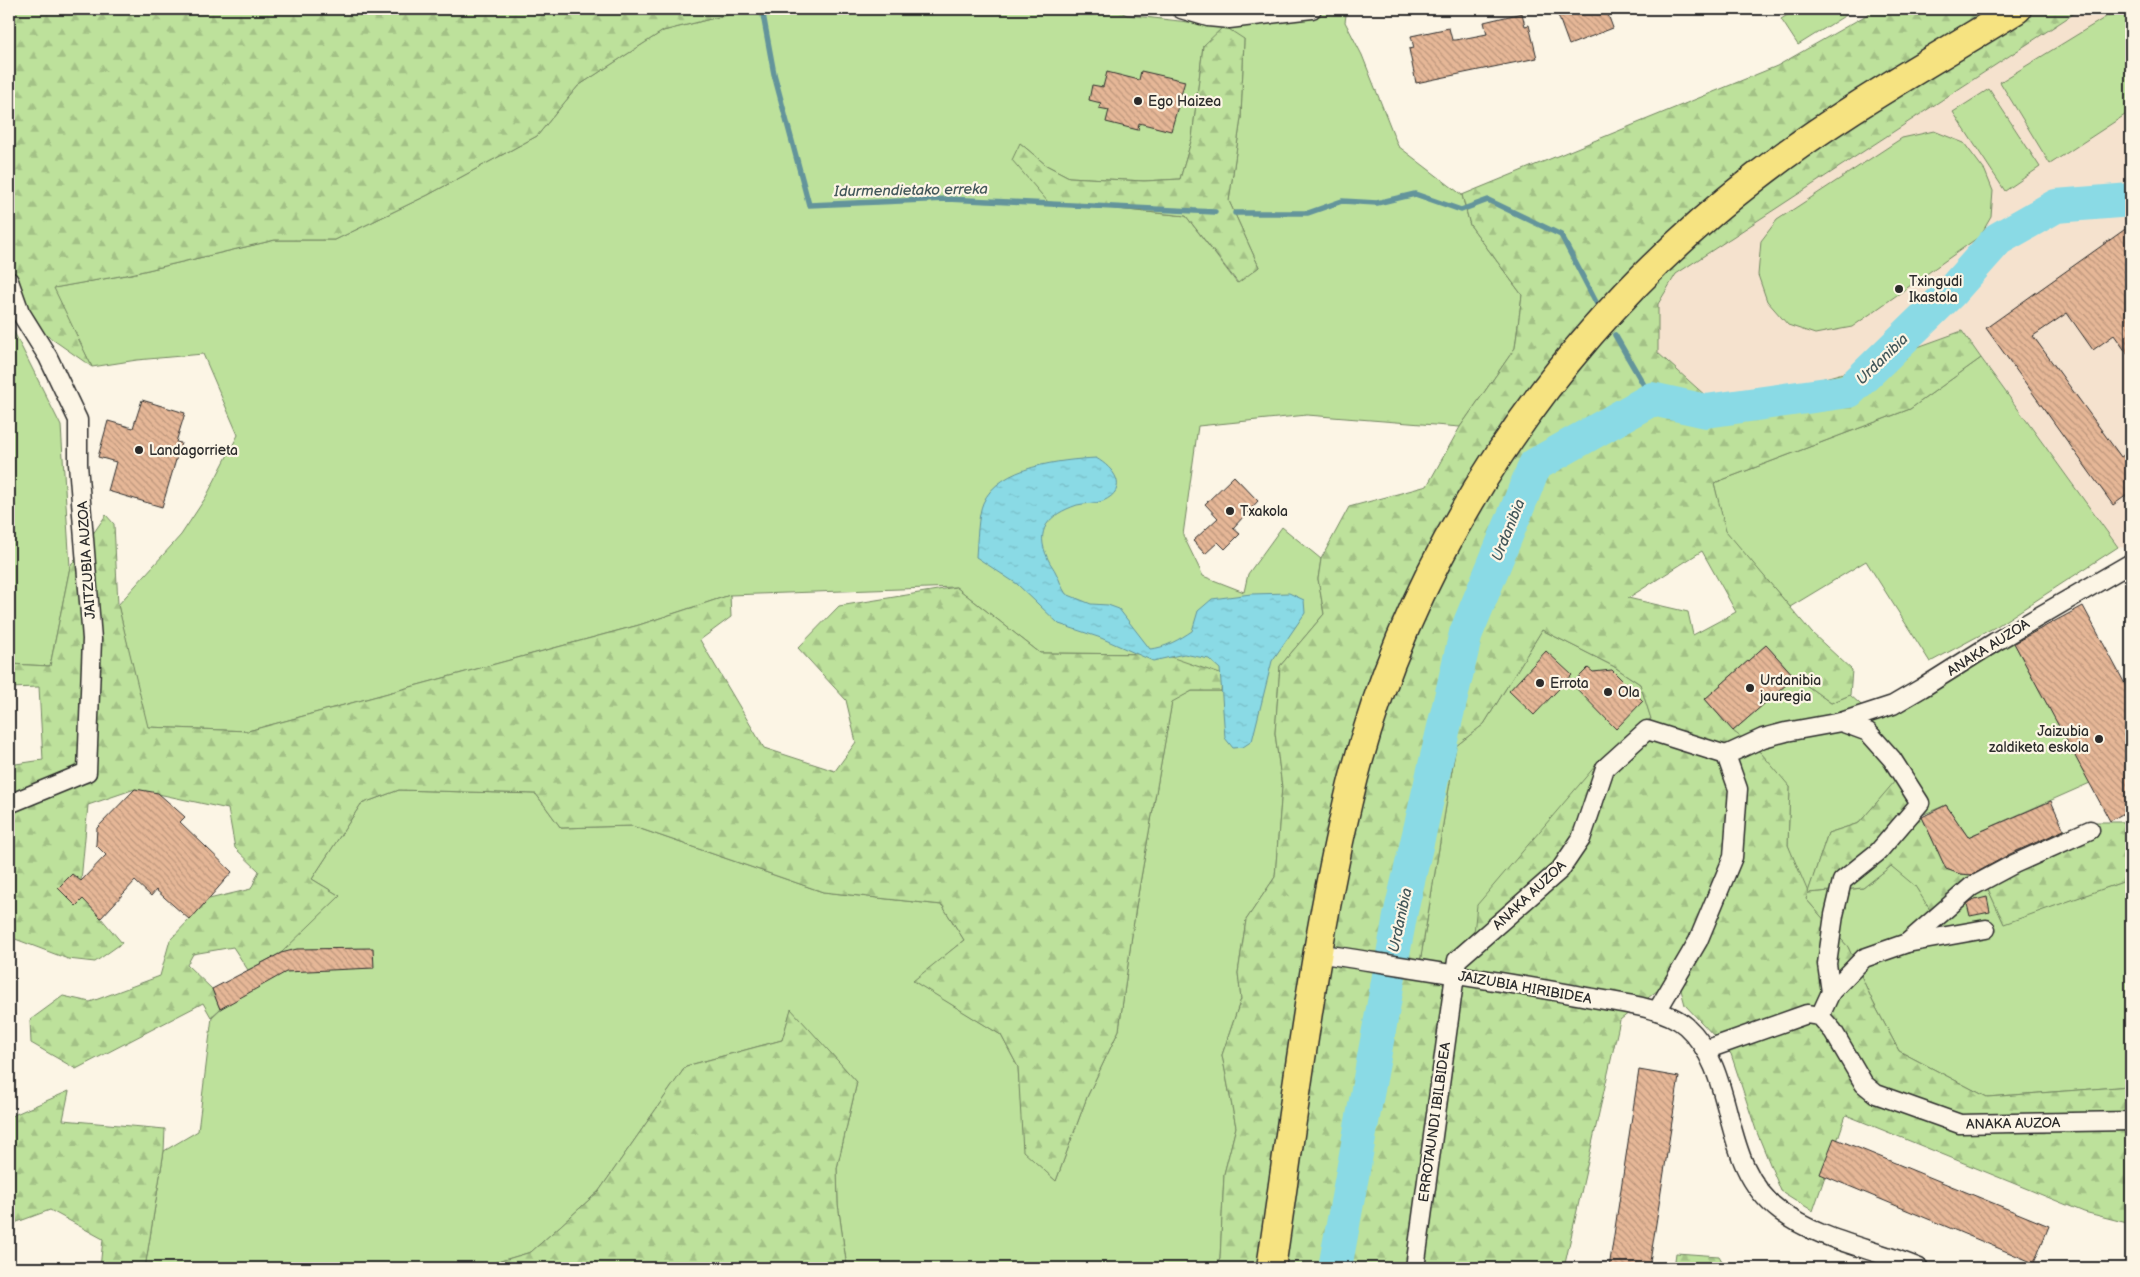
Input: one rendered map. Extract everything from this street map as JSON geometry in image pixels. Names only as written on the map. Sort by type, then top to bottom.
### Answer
[{"type":"main road","points":[[1271,1268],[1318,953],[1348,799],[1365,740],[1408,624],[1435,566],[1463,514],[1523,419],[1556,375],[1603,319],[1654,266],[1712,213],[1757,176],[1832,122],[2017,9]]},
{"type":"street","points":[[1181,9],[1208,17],[1229,19],[1312,9]]},
{"type":"street","name":"JAITZUBIA AUZOA","points":[[9,281],[20,312],[48,356],[78,420],[78,464],[92,639],[87,772],[9,804]]},
{"type":"street","name":"ANAKA AUZOA","points":[[1454,975],[1457,960],[1560,870],[1581,839],[1605,768],[1647,730],[1726,755],[1762,738],[1841,722],[1893,705],[1995,642],[2131,563]]},
{"type":"street","points":[[1831,992],[1827,964],[1834,915],[1842,881],[1878,852],[1920,803],[1892,759],[1868,732],[1841,722]]},
{"type":"street","points":[[1657,1011],[1698,941],[1733,857],[1738,790],[1726,755]]},
{"type":"street","points":[[1906,943],[1971,887],[2014,864],[2090,830]]},
{"type":"street","points":[[1705,1050],[1807,1014],[1820,1016],[1831,992],[1864,958],[1906,943],[1986,929]]},
{"type":"street","name":"JAIZUBIA HIRIBIDEA","points":[[1318,953],[1525,986],[1657,1011],[1686,1026],[1705,1050],[1723,1090],[1739,1156],[1758,1190],[1779,1210],[1806,1228],[1919,1268]]},
{"type":"street","name":"ERROTAUNDI IBILBIDEA","points":[[1414,1268],[1454,975]]},
{"type":"street","name":"ANAKA AUZOA","points":[[1820,1016],[1833,1032],[1864,1084],[1876,1094],[1960,1124],[2131,1121]]},
{"type":"shaded area","name":"Txingudi Ikastola","points":[[2081,9],[2131,9],[2131,548],[2118,547],[1962,331],[1854,370],[1761,395],[1706,397],[1658,353],[1658,304],[1676,274]]},
{"type":"green space","points":[[9,9],[750,9],[663,31],[578,86],[537,136],[428,195],[335,240],[275,240],[131,274],[54,288],[92,367],[9,309]]},
{"type":"green space","points":[[750,9],[1114,9],[1127,15],[1223,26],[1203,9],[1347,9],[1345,22],[1362,55],[1398,146],[1462,195],[1470,225],[1522,295],[1515,348],[1460,427],[1307,415],[1198,426],[1183,535],[1203,576],[1244,592],[1248,574],[1282,527],[1321,559],[1318,579],[1324,614],[1280,666],[1275,733],[1282,787],[1275,877],[1246,920],[1238,973],[1241,999],[1222,1055],[1236,1127],[1224,1174],[1220,1259],[1215,1268],[847,1268],[838,1204],[837,1168],[857,1082],[791,1010],[782,1040],[686,1066],[599,1191],[531,1252],[477,1268],[145,1268],[164,1151],[198,1131],[212,1017],[340,896],[312,879],[361,804],[399,790],[536,794],[561,828],[632,826],[823,892],[942,905],[964,940],[914,981],[1001,1035],[1018,1067],[1024,1151],[1056,1181],[1087,1097],[1119,1030],[1136,906],[1172,701],[1192,691],[1221,691],[1162,654],[1040,653],[956,587],[730,595],[639,625],[248,731],[147,727],[118,605],[181,535],[206,497],[238,435],[203,354],[137,360],[92,367],[53,288],[131,274],[275,240],[335,240],[428,195],[537,136],[578,86],[663,31]],"holes":[[[1244,39],[1241,118],[1229,201],[1259,267],[1237,283],[1186,216],[1048,202],[1020,143],[1046,165],[1069,177],[1144,181],[1180,179],[1192,138],[1203,46]]]},
{"type":"green space","points":[[1797,9],[1842,9],[1846,15],[1798,45],[1781,19]]},
{"type":"green space","points":[[1877,9],[2081,9],[1676,274],[1658,304],[1658,353],[1707,397],[1762,395],[1854,370],[1962,331],[1981,358],[1910,409],[1714,483],[1726,531],[1812,633],[1852,670],[1850,695],[1831,703],[1795,677],[1766,645],[1705,699],[1733,731],[1761,753],[1790,787],[1788,845],[1808,892],[1828,833],[1859,823],[1902,773],[1946,869],[1960,874],[1972,875],[2064,830],[2090,822],[2131,822],[2131,879],[2004,924],[1988,889],[1930,910],[1915,886],[1891,866],[1863,888],[1808,893],[1806,899],[1848,947],[1873,1002],[1899,1051],[1987,1097],[2131,1086],[2131,1224],[2084,1212],[1846,1115],[1813,1211],[1781,1191],[1756,1130],[1731,1054],[1685,1005],[1677,975],[1620,1020],[1564,1268],[1215,1268],[1220,1259],[1224,1174],[1236,1127],[1222,1055],[1241,999],[1238,973],[1246,920],[1275,877],[1282,787],[1275,733],[1280,666],[1324,614],[1318,579],[1321,559],[1349,507],[1427,486],[1460,427],[1515,348],[1522,295],[1470,225],[1462,195],[1777,66]],"holes":[[[1702,551],[1736,612],[1693,635],[1688,612],[1628,598]],[[1542,630],[1613,666],[1640,684],[1651,719],[1602,758],[1477,905],[1473,942],[1455,975],[1419,968],[1456,746],[1484,724]]]},
{"type":"green space","points":[[2119,9],[2131,9],[2131,111],[2050,164],[2000,82]]},
{"type":"green space","points":[[1224,26],[1244,39],[1241,118],[1229,201],[1259,267],[1238,283],[1186,216],[1048,202],[1012,160],[1020,143],[1046,165],[1069,177],[1144,181],[1180,179],[1192,138],[1203,46]]},
{"type":"green space","points":[[1989,89],[2040,167],[2005,191],[1953,112]]},
{"type":"green space","points":[[1934,131],[1964,143],[1985,171],[1993,191],[1991,217],[1980,236],[1852,327],[1815,334],[1788,325],[1767,301],[1758,275],[1761,241],[1777,220],[1902,138]]},
{"type":"green space","points":[[9,322],[61,426],[70,567],[50,666],[9,664]]},
{"type":"green space","points":[[1981,358],[2118,547],[1997,626],[1930,662],[1866,561],[1790,607],[1725,531],[1714,483],[1910,409]]},
{"type":"green space","points":[[106,515],[114,524],[118,605],[148,727],[248,731],[639,625],[730,595],[731,617],[700,640],[764,748],[835,771],[856,742],[846,700],[798,648],[839,606],[956,587],[1040,653],[1162,654],[1223,675],[1221,691],[1192,691],[1172,702],[1136,906],[1119,1030],[1087,1097],[1056,1181],[1023,1151],[1018,1067],[1001,1035],[913,981],[964,940],[942,905],[823,892],[632,826],[561,828],[536,794],[399,790],[361,804],[312,879],[340,896],[281,953],[248,970],[233,947],[193,954],[187,965],[212,989],[220,1009],[211,1017],[203,1003],[76,1069],[31,1043],[30,1020],[63,996],[90,1002],[160,976],[170,940],[209,899],[251,889],[259,871],[235,848],[228,809],[135,789],[88,805],[81,881],[101,918],[122,943],[95,962],[68,959],[10,937],[9,765],[43,760],[39,687],[9,688],[9,664],[50,666],[70,567]]},
{"type":"green space","points":[[1542,630],[1613,666],[1640,684],[1651,718],[1602,758],[1473,942],[1454,975],[1419,969],[1456,746],[1484,724]]},
{"type":"green space","points":[[2014,643],[2090,783],[1968,837],[1946,805],[1922,815],[1902,774],[1859,823],[1828,833],[1808,893],[1863,888],[1891,866],[1915,883],[1930,910],[1988,889],[2004,923],[2131,879],[2131,1086],[1987,1097],[1899,1051],[1873,1002],[1848,947],[1806,899],[1788,845],[1790,787],[1733,731],[1795,677],[1831,703],[1850,695],[1878,720]]},
{"type":"green space","points":[[791,1009],[857,1082],[837,1168],[838,1204],[847,1268],[477,1268],[531,1252],[599,1191],[686,1066],[782,1040]]},
{"type":"green space","points":[[69,1091],[63,1120],[165,1129],[164,1151],[145,1268],[100,1268],[103,1239],[50,1210],[9,1225],[9,1117]]},
{"type":"green space","points":[[1676,1253],[1719,1256],[1726,1268],[1674,1268]]},
{"type":"water","points":[[1096,458],[1103,462],[1113,473],[1117,485],[1116,491],[1103,501],[1077,505],[1058,514],[1046,525],[1043,532],[1044,549],[1066,594],[1091,604],[1108,605],[1119,609],[1150,649],[1167,645],[1192,631],[1198,611],[1212,599],[1251,594],[1289,593],[1304,600],[1305,613],[1272,661],[1252,741],[1243,747],[1233,748],[1225,738],[1220,669],[1209,659],[1184,654],[1153,661],[1101,638],[1059,624],[1017,584],[976,557],[981,508],[991,491],[1002,481],[1032,467],[1049,463]]},
{"type":"building","points":[[1560,9],[1606,9],[1613,28],[1569,45],[1558,15],[1562,13]]},
{"type":"building","points":[[1522,13],[1525,26],[1529,25],[1537,58],[1416,83],[1409,49],[1414,48],[1411,36],[1449,28],[1452,40],[1487,34],[1484,22]]},
{"type":"building","name":"Ego Haizea","points":[[1141,71],[1185,81],[1171,131],[1139,123],[1138,130],[1106,122],[1109,110],[1099,108],[1101,103],[1089,100],[1092,85],[1103,87],[1107,72],[1139,80]]},
{"type":"building","points":[[2131,225],[2131,359],[2114,335],[2093,350],[2067,313],[2033,336],[2121,457],[2131,450],[2131,492],[2113,505],[1986,328]]},
{"type":"building","name":"Landagorrieta","points":[[142,400],[185,413],[176,442],[181,443],[162,507],[108,491],[116,462],[98,457],[108,421],[133,428]]},
{"type":"building","name":"Txakola","points":[[1234,476],[1258,501],[1233,528],[1240,534],[1225,549],[1218,542],[1205,554],[1193,541],[1218,518],[1205,504]]},
{"type":"building","name":"Jaizubia zaldiketa eskola","points":[[2083,606],[2131,695],[2131,809],[2110,821],[2014,643]]},
{"type":"building","name":"Urdanibia jauregia","points":[[1766,645],[1795,677],[1733,731],[1705,699]]},
{"type":"building","name":"Errota","points":[[1546,651],[1572,675],[1534,715],[1509,691]]},
{"type":"building","name":"Ola","points":[[1588,668],[1593,672],[1612,670],[1643,701],[1616,729],[1572,684]]},
{"type":"building","points":[[135,789],[158,793],[185,817],[180,822],[232,872],[190,920],[156,890],[151,896],[135,881],[101,918],[83,899],[76,906],[58,888],[72,874],[81,881],[106,855],[96,845],[97,828]]},
{"type":"building","points":[[2051,801],[2064,830],[2010,854],[1972,875],[1960,874],[1946,869],[1922,817],[1946,805],[1968,837]]},
{"type":"building","points":[[1987,897],[1990,912],[1970,916],[1967,904],[1971,901]]},
{"type":"building","points":[[373,948],[374,968],[286,972],[220,1009],[212,989],[281,953],[297,949]]},
{"type":"building","points":[[1639,1070],[1679,1077],[1649,1268],[1609,1268]]},
{"type":"building","points":[[1834,1138],[2049,1226],[2034,1263],[1820,1174]]},
{"type":"waterway","name":"Idurmendietako erreka","points":[[762,9],[774,74],[809,205],[947,199],[1215,212]]},
{"type":"waterway","name":"Idurmendietako erreka","points":[[1235,213],[1308,213],[1342,201],[1377,203],[1415,194],[1461,210],[1488,200],[1561,235],[1597,304]]},
{"type":"waterway","name":"Urdanibia","points":[[1335,1268],[1401,911],[1466,633],[1535,465],[1652,399],[1706,411],[1849,391],[1951,292],[1998,239],[2056,206],[2131,200]]},
{"type":"waterway","name":"Idurmendietako erreka","points":[[1615,335],[1652,399]]},
{"type":"place","name":"Ego Haizea","points":[[1138,101]]},
{"type":"place","name":"Txingudi Ikastola","points":[[1899,289]]},
{"type":"place","name":"Landagorrieta","points":[[139,450]]},
{"type":"place","name":"Txakola","points":[[1230,511]]},
{"type":"place","name":"Errota","points":[[1540,683]]},
{"type":"place","name":"Urdanibia jauregia","points":[[1750,688]]},
{"type":"place","name":"Ola","points":[[1608,692]]},
{"type":"place","name":"Jaizubia zaldiketa eskola","points":[[2099,739]]}]
